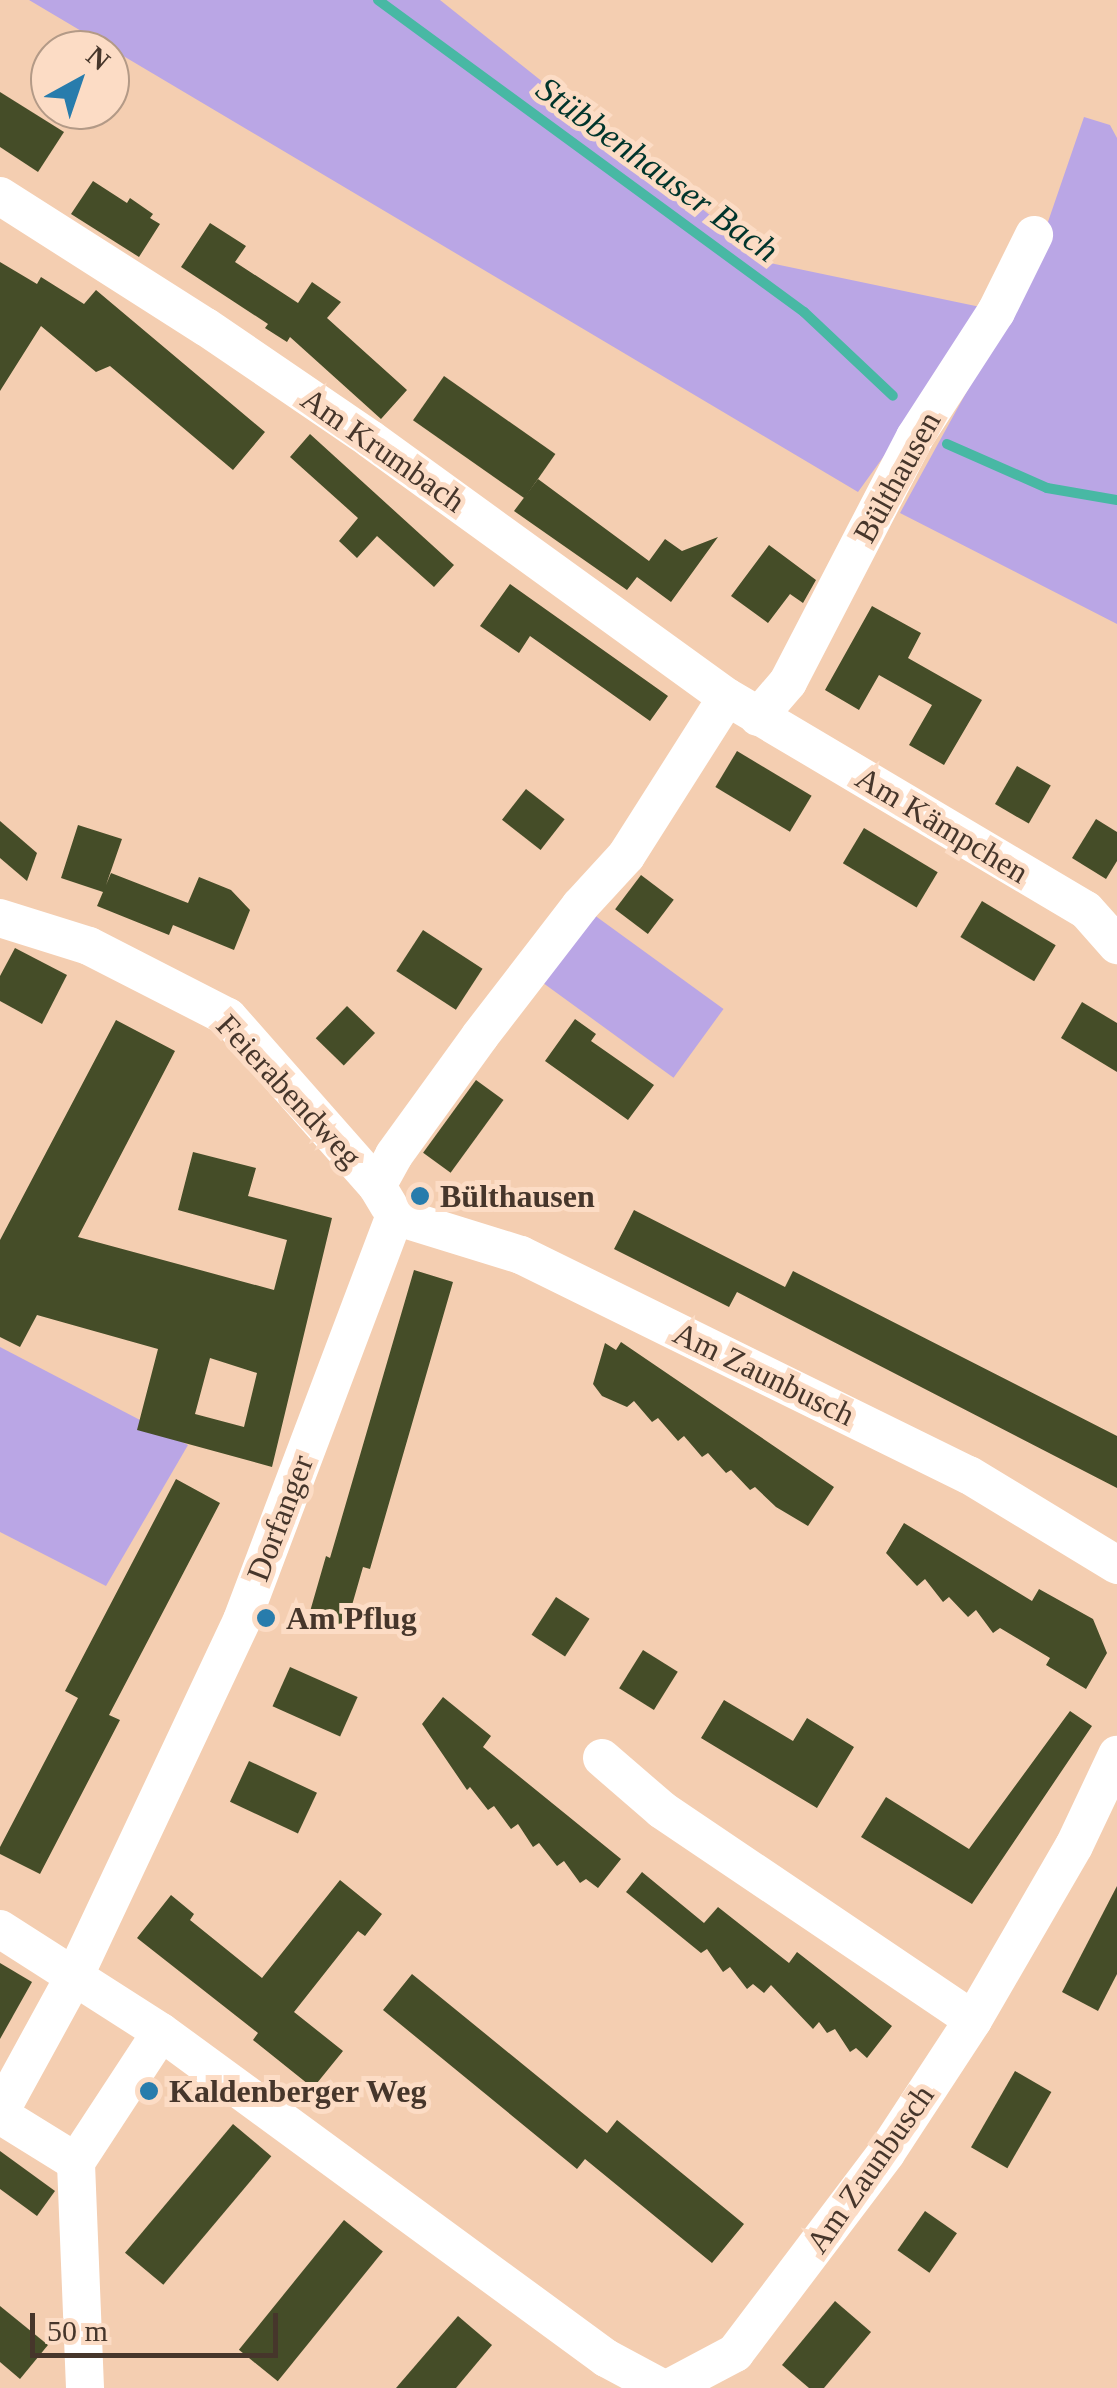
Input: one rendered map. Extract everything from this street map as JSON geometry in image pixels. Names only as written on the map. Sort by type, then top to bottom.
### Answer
[{"type":"street","name":"Am Krumbach","points":[[0,196],[206,327],[370,439],[743,707]]},
{"type":"street","name":"Bülthausen","points":[[386,1201],[394,1155],[580,906],[626,856],[743,707],[788,682],[916,437],[996,312],[1034,235]]},
{"type":"street","name":"Am Kämpchen","points":[[743,707],[1086,910],[1117,945]]},
{"type":"street","name":"Feierabendweg","points":[[0,918],[89,946],[228,1018],[386,1201]]},
{"type":"street","name":"Am Zaunbusch","points":[[386,1201],[521,1255],[970,1475],[1117,1564]]},
{"type":"street","name":"Dorfanger","points":[[0,2114],[75,1976],[242,1620],[386,1201]]},
{"type":"street","name":"Am Zaunbusch","points":[[0,1930],[161,2032],[606,2358],[666,2388],[736,2353],[886,2152],[973,2020],[1074,1846],[1117,1755]]},
{"type":"street","points":[[602,1758],[662,1810],[973,2020]]},
{"type":"street","points":[[85,2388],[76,2162],[161,2032]]},
{"type":"street","points":[[0,2114],[76,2162]]},
{"type":"shaded area","points":[[29,0],[440,0],[770,263],[990,309],[858,492],[130,60],[130,30],[80,30]]},
{"type":"shaded area","points":[[1084,117],[1110,125],[1117,138],[1117,624],[900,513],[1028,280]]},
{"type":"shaded area","points":[[590,912],[723,1009],[674,1078],[540,981]]},
{"type":"shaded area","points":[[0,1347],[188,1445],[106,1586],[0,1532]]},
{"type":"building","points":[[0,92],[30,111],[30,130],[64,132],[38,172],[0,147]]},
{"type":"building","points":[[93,181],[127,203],[130,198],[160,224],[139,257],[71,214]]},
{"type":"building","points":[[210,223],[246,246],[235,262],[298,303],[312,282],[341,302],[327,318],[407,390],[381,419],[290,337],[287,342],[265,328],[268,324],[181,267]]},
{"type":"building","points":[[0,262],[37,284],[41,277],[84,304],[96,290],[265,432],[233,470],[110,366],[96,372],[41,326],[0,391]]},
{"type":"building","points":[[444,376],[555,454],[524,498],[413,420]]},
{"type":"building","points":[[310,434],[454,565],[434,587],[377,536],[357,558],[339,541],[358,518],[290,457]]},
{"type":"building","points":[[538,479],[649,561],[665,539],[682,551],[718,537],[671,602],[637,577],[627,590],[514,511]]},
{"type":"building","points":[[769,545],[816,580],[803,603],[790,594],[768,623],[731,596]]},
{"type":"building","points":[[510,584],[668,696],[650,721],[530,636],[519,653],[480,626]]},
{"type":"building","points":[[872,606],[921,633],[908,658],[982,700],[944,765],[909,745],[932,705],[879,675],[859,710],[825,690]]},
{"type":"building","points":[[737,751],[812,796],[790,832],[715,787]]},
{"type":"building","points":[[1017,766],[1051,785],[1029,824],[995,804]]},
{"type":"building","points":[[526,789],[565,819],[541,850],[502,820]]},
{"type":"building","points":[[1096,819],[1117,832],[1117,861],[1106,879],[1072,858]]},
{"type":"building","points":[[0,821],[37,853],[27,881],[0,858]]},
{"type":"building","points":[[78,825],[122,839],[106,885],[111,873],[188,903],[199,877],[231,890],[250,910],[234,950],[173,925],[169,935],[97,906],[103,892],[61,878]]},
{"type":"building","points":[[864,828],[938,872],[917,907],[843,863]]},
{"type":"building","points":[[641,875],[674,900],[648,934],[615,909]]},
{"type":"building","points":[[982,901],[1056,945],[1034,981],[960,937]]},
{"type":"building","points":[[423,930],[483,969],[456,1010],[396,971]]},
{"type":"building","points":[[15,948],[67,975],[42,1024],[0,1001],[0,976]]},
{"type":"building","points":[[1082,1002],[1117,1023],[1117,1072],[1061,1038]]},
{"type":"building","points":[[347,1006],[375,1033],[344,1065],[316,1038]]},
{"type":"building","points":[[575,1019],[596,1034],[591,1041],[654,1085],[628,1120],[545,1061]]},
{"type":"building","points":[[116,1020],[175,1051],[78,1237],[274,1290],[287,1240],[178,1210],[193,1152],[256,1168],[248,1196],[332,1218],[272,1467],[137,1430],[158,1349],[37,1315],[20,1347],[0,1337],[0,1240]],"holes":[[[210,1358],[257,1373],[244,1427],[195,1414]]]},
{"type":"building","points":[[476,1080],[504,1100],[451,1173],[423,1153]]},
{"type":"building","points":[[634,1210],[785,1287],[793,1271],[1117,1436],[1117,1488],[737,1292],[729,1307],[614,1249]]},
{"type":"building","points":[[414,1270],[453,1282],[370,1569],[363,1567],[346,1626],[309,1615],[326,1556],[330,1558]]},
{"type":"building","points":[[621,1342],[834,1487],[808,1526],[776,1507],[755,1487],[750,1490],[731,1470],[726,1473],[708,1453],[702,1457],[684,1436],[678,1441],[658,1418],[652,1422],[634,1401],[627,1407],[602,1396],[593,1384],[605,1343],[616,1350]]},
{"type":"building","points":[[176,1479],[220,1503],[109,1715],[120,1720],[40,1874],[0,1854],[0,1847],[78,1698],[65,1691]]},
{"type":"building","points":[[904,1523],[1032,1601],[1039,1589],[1093,1619],[1107,1653],[1086,1689],[1046,1665],[1050,1658],[1000,1628],[993,1633],[976,1610],[968,1617],[949,1597],[943,1602],[925,1579],[917,1586],[886,1553]]},
{"type":"building","points":[[556,1597],[590,1619],[565,1657],[531,1635]]},
{"type":"building","points":[[643,1650],[678,1672],[654,1710],[619,1688]]},
{"type":"building","points":[[290,1667],[358,1697],[340,1736],[273,1706]]},
{"type":"building","points":[[443,1697],[491,1736],[483,1747],[621,1859],[598,1888],[586,1879],[580,1883],[564,1861],[557,1866],[539,1843],[533,1847],[518,1824],[511,1829],[494,1806],[488,1810],[470,1787],[467,1790],[422,1724]]},
{"type":"building","points":[[724,1700],[793,1741],[807,1718],[854,1747],[817,1808],[701,1738]]},
{"type":"building","points":[[1070,1711],[1092,1726],[972,1904],[861,1837],[886,1797],[969,1849]]},
{"type":"building","points":[[249,1761],[317,1793],[298,1833],[230,1802]]},
{"type":"building","points":[[642,1872],[704,1923],[718,1907],[789,1963],[797,1952],[892,2026],[867,2058],[856,2048],[850,2052],[835,2029],[827,2033],[819,2022],[813,2029],[771,1985],[764,1993],[753,1984],[747,1989],[730,1967],[723,1972],[707,1949],[701,1953],[626,1892]]},
{"type":"building","points":[[340,1880],[382,1914],[365,1936],[358,1931],[294,2012],[343,2051],[313,2088],[253,2040],[258,2033],[137,1938],[171,1895],[194,1914],[190,1920],[262,1978]]},
{"type":"building","points":[[1117,1886],[1117,1974],[1098,2011],[1062,1992]]},
{"type":"building","points":[[0,1963],[32,1982],[0,2039]]},
{"type":"building","points":[[412,1974],[607,2133],[617,2120],[744,2224],[712,2263],[585,2159],[577,2169],[383,2010]]},
{"type":"building","points":[[1015,2071],[1051,2092],[1007,2168],[971,2147]]},
{"type":"building","points":[[233,2124],[271,2156],[163,2285],[125,2253]]},
{"type":"building","points":[[0,2151],[55,2191],[37,2216],[0,2189]]},
{"type":"building","points":[[925,2211],[957,2233],[929,2273],[897,2250]]},
{"type":"building","points":[[344,2220],[383,2251],[278,2381],[239,2350]]},
{"type":"building","points":[[835,2301],[871,2332],[824,2388],[809,2388],[782,2365]]},
{"type":"building","points":[[0,2306],[48,2345],[20,2379],[0,2362]]},
{"type":"building","points":[[458,2316],[492,2345],[456,2388],[396,2388]]},
{"type":"waterway","name":"Stübbenhauser Bach","points":[[378,0],[804,312],[893,396]]},
{"type":"waterway","name":"Stübbenhauser Bach","points":[[947,444],[1047,488],[1117,500]]},
{"type":"place","name":"Bülthausen","points":[[420,1196]]},
{"type":"place","name":"Am Pflug","points":[[266,1618]]},
{"type":"place","name":"Kaldenberger Weg","points":[[149,2091]]}]
